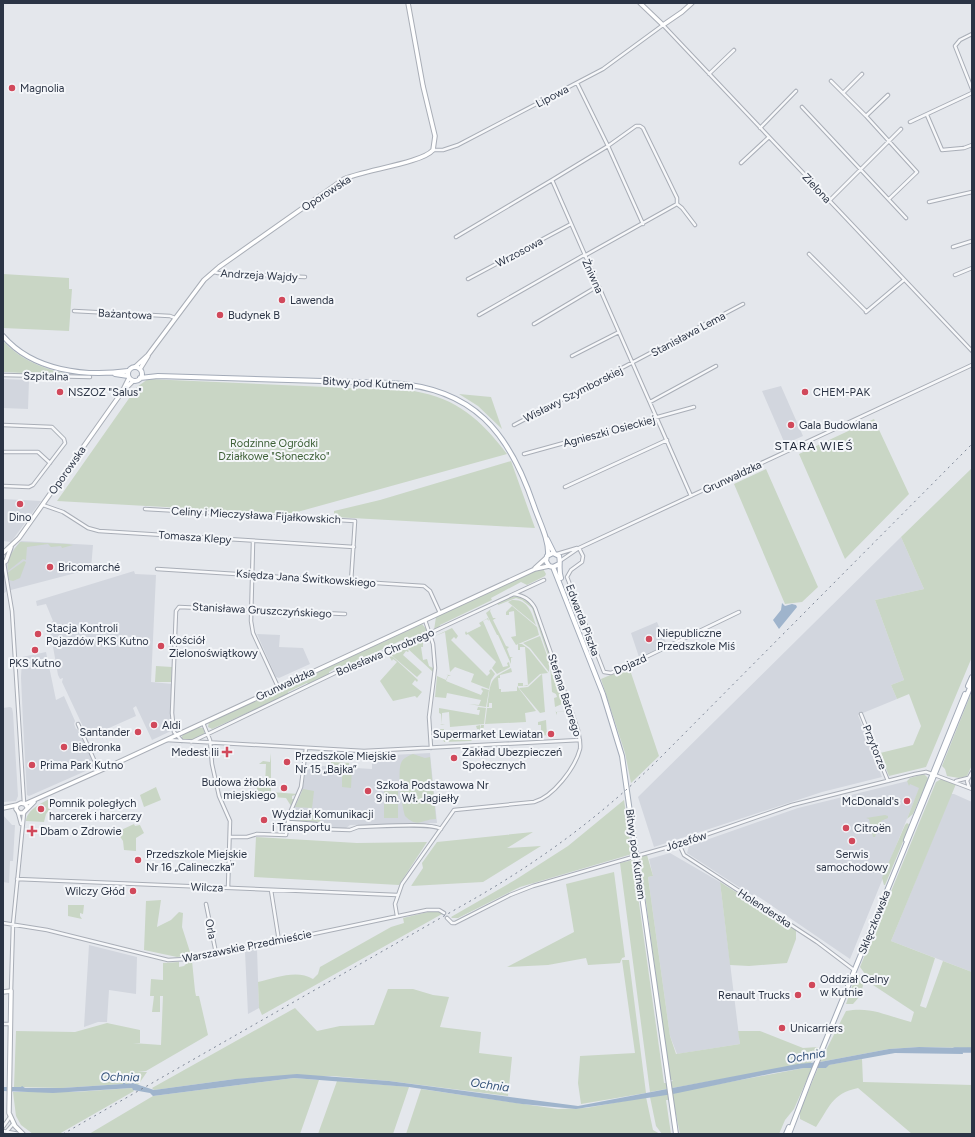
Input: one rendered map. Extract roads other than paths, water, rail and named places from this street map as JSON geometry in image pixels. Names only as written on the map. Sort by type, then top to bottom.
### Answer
[{"type":"main road","points":[[3,336],[22,354],[44,365],[69,370],[109,372],[128,371],[135,366],[141,370],[140,378],[133,381],[129,377],[109,372]]},
{"type":"main road","name":"Bitwy pod Kutnem","points":[[141,370],[158,376]]},
{"type":"main road","points":[[128,371],[129,377]]},
{"type":"main road","name":"Bitwy pod Kutnem","points":[[140,378],[158,376],[403,384],[422,387],[451,396],[481,416],[510,449],[524,476],[544,536],[547,557],[561,583],[603,694],[622,756],[667,1082],[676,1134]]},
{"type":"main road","name":"Bitwy pod Kutnem","points":[[544,536],[556,553],[560,562],[561,583]]},
{"type":"main road","points":[[547,557],[556,553]]},
{"type":"main road","points":[[551,566],[560,562]]},
{"type":"main road","name":"Sklęczkowska","points":[[934,774],[972,677]]},
{"type":"main road","name":"Sklęczkowska","points":[[786,1134],[810,1079],[972,683]]},
{"type":"main road","name":"Sklęczkowska","points":[[789,1134],[800,1103]]},
{"type":"street","points":[[408,3],[424,92],[435,136],[433,150]]},
{"type":"street","points":[[640,3],[663,25],[692,3]]},
{"type":"street","name":"Lipowa","points":[[433,150],[443,150],[458,145],[577,83],[603,68],[663,25]]},
{"type":"street","name":"Zielona","points":[[663,25],[972,351]]},
{"type":"street","points":[[972,34],[960,40],[955,46],[972,89]]},
{"type":"street","points":[[709,74],[734,50]]},
{"type":"street","points":[[843,93],[862,74]]},
{"type":"street","points":[[831,81],[866,116],[917,172],[889,199]]},
{"type":"street","points":[[577,83],[608,146],[643,224]]},
{"type":"street","points":[[760,128],[796,91]]},
{"type":"street","points":[[910,122],[972,93]]},
{"type":"street","points":[[866,116],[888,95]]},
{"type":"street","points":[[802,107],[906,218]]},
{"type":"street","points":[[927,115],[942,150],[964,148],[972,145]]},
{"type":"street","points":[[456,237],[608,146],[611,146],[636,126],[641,126],[677,198],[677,204]]},
{"type":"street","points":[[829,201],[901,129]]},
{"type":"street","points":[[741,163],[769,137]]},
{"type":"street","name":"Oporowska","points":[[141,370],[148,356],[175,318],[204,280],[213,271],[344,179],[359,173],[420,157],[433,150]]},
{"type":"street","name":"Żniwna","points":[[552,180],[691,496]]},
{"type":"street","points":[[929,202],[972,192]]},
{"type":"street","points":[[479,315],[677,204]]},
{"type":"street","points":[[677,204],[695,225]]},
{"type":"street","name":"Wrzosowa","points":[[468,279],[571,224]]},
{"type":"street","points":[[953,247],[972,241]]},
{"type":"street","points":[[809,254],[866,312],[904,280]]},
{"type":"street","points":[[955,275],[972,268]]},
{"type":"street","name":"Andrzeja Wajdy","points":[[213,271],[218,273],[305,277]]},
{"type":"street","points":[[534,324],[598,286]]},
{"type":"street","name":"Stanisława Lema","points":[[633,364],[743,304]]},
{"type":"street","name":"Bażantowa","points":[[74,311],[170,316],[175,318]]},
{"type":"street","points":[[572,356],[618,332]]},
{"type":"street","name":"Oporowska","points":[[135,366],[148,356]]},
{"type":"street","name":"Wisławy Szymborskiej","points":[[514,425],[633,364]]},
{"type":"street","name":"Grunwaldzka","points":[[560,562],[579,548],[972,365]]},
{"type":"street","points":[[650,402],[716,366]]},
{"type":"street","name":"Szpitalna","points":[[3,375],[90,377]]},
{"type":"street","name":"Oporowska","points":[[4,563],[4,554],[43,505],[122,392],[129,377]]},
{"type":"street","name":"Oporowska","points":[[122,392],[133,381]]},
{"type":"street","name":"Agnieszki Osieckiej","points":[[524,454],[694,407]]},
{"type":"street","points":[[3,425],[52,427],[64,439],[65,443],[32,485],[29,487],[3,486]]},
{"type":"street","points":[[565,487],[667,440]]},
{"type":"street","points":[[3,452],[38,452],[50,463]]},
{"type":"street","name":"Tomasza Klepy","points":[[43,505],[63,512],[88,528],[99,532],[161,534],[253,542],[354,547]]},
{"type":"street","name":"Celiny i Mieczysława Fijałkowskich","points":[[145,509],[355,521],[351,582]]},
{"type":"street","points":[[253,542],[250,610],[253,633],[278,687]]},
{"type":"street","name":"Grunwaldzka","points":[[556,553],[579,548]]},
{"type":"street","name":"Edwarda Piszka","points":[[579,548],[582,556],[582,562],[568,573],[568,582],[602,668],[608,673]]},
{"type":"street","name":"Grunwaldzka","points":[[22,804],[36,800],[425,620],[535,568],[547,557]]},
{"type":"street","points":[[4,563],[4,572],[12,611],[22,804],[24,812],[13,924],[9,1099],[10,1117],[23,1134]]},
{"type":"street","name":"Grunwaldzka","points":[[535,568],[551,566]]},
{"type":"street","name":"Księdza Jana Świtkowskiego","points":[[157,569],[252,576],[404,584],[426,587],[430,591],[440,612]]},
{"type":"street","name":"Bolesława Chrobrego","points":[[191,742],[339,671],[430,633],[544,580]]},
{"type":"street","name":"Stefana Batorego","points":[[397,895],[402,884],[454,810],[534,802],[545,799],[558,787],[580,747],[580,740],[535,608],[528,599],[522,595],[514,594]]},
{"type":"street","name":"Stanisława Gruszczyńskiego","points":[[176,735],[173,727],[172,713],[176,611],[179,607],[345,614]]},
{"type":"street","name":"Dojazd","points":[[608,673],[625,667],[739,612]]},
{"type":"street","points":[[425,620],[430,633],[436,668],[430,717],[431,748]]},
{"type":"street","name":"Przytorze","points":[[861,714],[888,781]]},
{"type":"street","points":[[203,722],[210,743],[216,785],[230,821],[228,888]]},
{"type":"street","points":[[78,724],[99,771]]},
{"type":"street","points":[[176,735],[182,741]]},
{"type":"street","points":[[166,740],[364,751],[580,740]]},
{"type":"street","points":[[230,837],[247,837],[257,834],[286,835],[290,815],[297,800],[302,783],[306,748]]},
{"type":"street","name":"Józefów","points":[[447,918],[452,923],[455,923],[510,895],[533,886],[679,844],[792,805],[926,772],[934,774]]},
{"type":"street","points":[[954,782],[968,777],[972,772]]},
{"type":"street","points":[[934,774],[971,788]]},
{"type":"street","points":[[968,777],[967,781],[971,788]]},
{"type":"street","points":[[971,788],[972,784]]},
{"type":"street","points":[[4,808],[22,804]]},
{"type":"street","points":[[17,811],[22,804]]},
{"type":"street","points":[[4,808],[24,812]]},
{"type":"street","points":[[17,811],[22,824]]},
{"type":"street","points":[[289,822],[316,824],[320,829],[350,830],[358,827],[429,826],[435,826],[442,829]]},
{"type":"street","name":"Holenderska","points":[[679,844],[684,855],[807,936],[854,970]]},
{"type":"street","name":"Wilcza","points":[[17,879],[397,895]]},
{"type":"street","points":[[270,890],[279,941]]},
{"type":"street","points":[[397,895],[395,904],[397,916],[431,909],[439,910],[444,914]]},
{"type":"street","name":"Orla","points":[[206,904],[216,953]]},
{"type":"street","name":"Warszawskie Przedmieście","points":[[3,923],[47,930],[162,959],[186,958],[216,953],[397,916]]},
{"type":"street","points":[[3,992],[11,991]]},
{"type":"street","points":[[3,1024],[11,1024]]},
{"type":"street","points":[[3,1127],[10,1117]]},
{"type":"street","points":[[3,1127],[14,1124]]},
{"type":"street","points":[[7,1131],[14,1124]]},
{"type":"street","points":[[3,1131],[19,1134]]},
{"type":"water","points":[[782,603],[785,606],[792,604],[796,605],[797,607],[779,629],[773,620],[781,610]]},
{"type":"water","points":[[919,1047],[962,1048],[963,1054],[895,1053],[829,1065],[826,1068],[804,1068],[673,1094],[576,1109],[522,1104],[409,1087],[294,1078],[153,1096],[150,1093],[133,1090],[132,1088],[53,1093],[3,1091],[3,1087],[22,1086],[25,1088],[62,1088],[123,1084],[123,1081],[126,1084],[133,1083],[154,1090],[235,1079],[297,1074],[389,1081],[578,1106],[798,1064],[820,1062],[889,1049]]},
{"type":"waterway","name":"Ochnia","points":[[955,1050],[972,1050]]},
{"type":"railway","points":[[63,1134],[479,896],[550,851],[616,799],[657,761],[972,444]]},
{"type":"place","name":"Magnolia","points":[[12,88]]},
{"type":"place","name":"Lawenda","points":[[282,300]]},
{"type":"place","name":"Budynek B","points":[[220,315]]},
{"type":"place","name":"NSZOZ \"Salus\"","points":[[60,392]]},
{"type":"place","name":"CHEM-PAK","points":[[805,392]]},
{"type":"place","name":"Gala Budowlana","points":[[791,425]]},
{"type":"place","name":"Dino","points":[[20,504]]},
{"type":"place","name":"Bricomarché","points":[[50,567]]},
{"type":"place","name":"Stacja Kontroli Pojazdów PKS Kutno","points":[[38,634]]},
{"type":"place","name":"Niepubliczne Przedszkole Miś","points":[[649,639]]},
{"type":"place","name":"Kościół Zielonoświątkowy","points":[[161,646]]},
{"type":"place","name":"PKS Kutno","points":[[35,650]]},
{"type":"place","name":"Aldi","points":[[154,725]]},
{"type":"place","name":"Santander","points":[[138,732]]},
{"type":"place","name":"Supermarket Lewiatan","points":[[551,734]]},
{"type":"place","name":"Biedronka","points":[[64,747]]},
{"type":"place","name":"Medest Iii","points":[[227,752]]},
{"type":"place","name":"Zakład Ubezpieczeń Społecznych","points":[[454,758]]},
{"type":"place","name":"Przedszkole Miejskie Nr 15 „Bajka”","points":[[287,762]]},
{"type":"place","name":"Prima Park Kutno","points":[[32,765]]},
{"type":"place","name":"Budowa żłobka miejskiego","points":[[284,788]]},
{"type":"place","name":"Szkoła Podstawowa Nr 9 im. Wł. Jagiełły","points":[[368,791]]},
{"type":"place","name":"McDonald's","points":[[907,801]]},
{"type":"place","name":"Pomnik poległych harcerek i harcerzy","points":[[41,809]]},
{"type":"place","name":"Wydział Komunikacji i Transportu","points":[[264,820]]},
{"type":"place","name":"Citroën","points":[[846,828]]},
{"type":"place","name":"Dbam o Zdrowie","points":[[32,831]]},
{"type":"place","name":"Serwis samochodowy","points":[[852,841]]},
{"type":"place","name":"Przedszkole Miejskie Nr 16 „Calineczka”","points":[[138,860]]},
{"type":"place","name":"Wilczy Głód","points":[[133,891]]},
{"type":"place","name":"Oddział Celny w Kutnie","points":[[812,985]]},
{"type":"place","name":"Renault Trucks","points":[[798,995]]},
{"type":"place","name":"Unicarriers","points":[[782,1028]]},
{"type":"district","name":"STARA WIEŚ","points":[[814,446]]},
{"type":"park label","name":"Rodzinne Ogródki Działkowe \"Słoneczko\"","points":[[274,449]]}]
